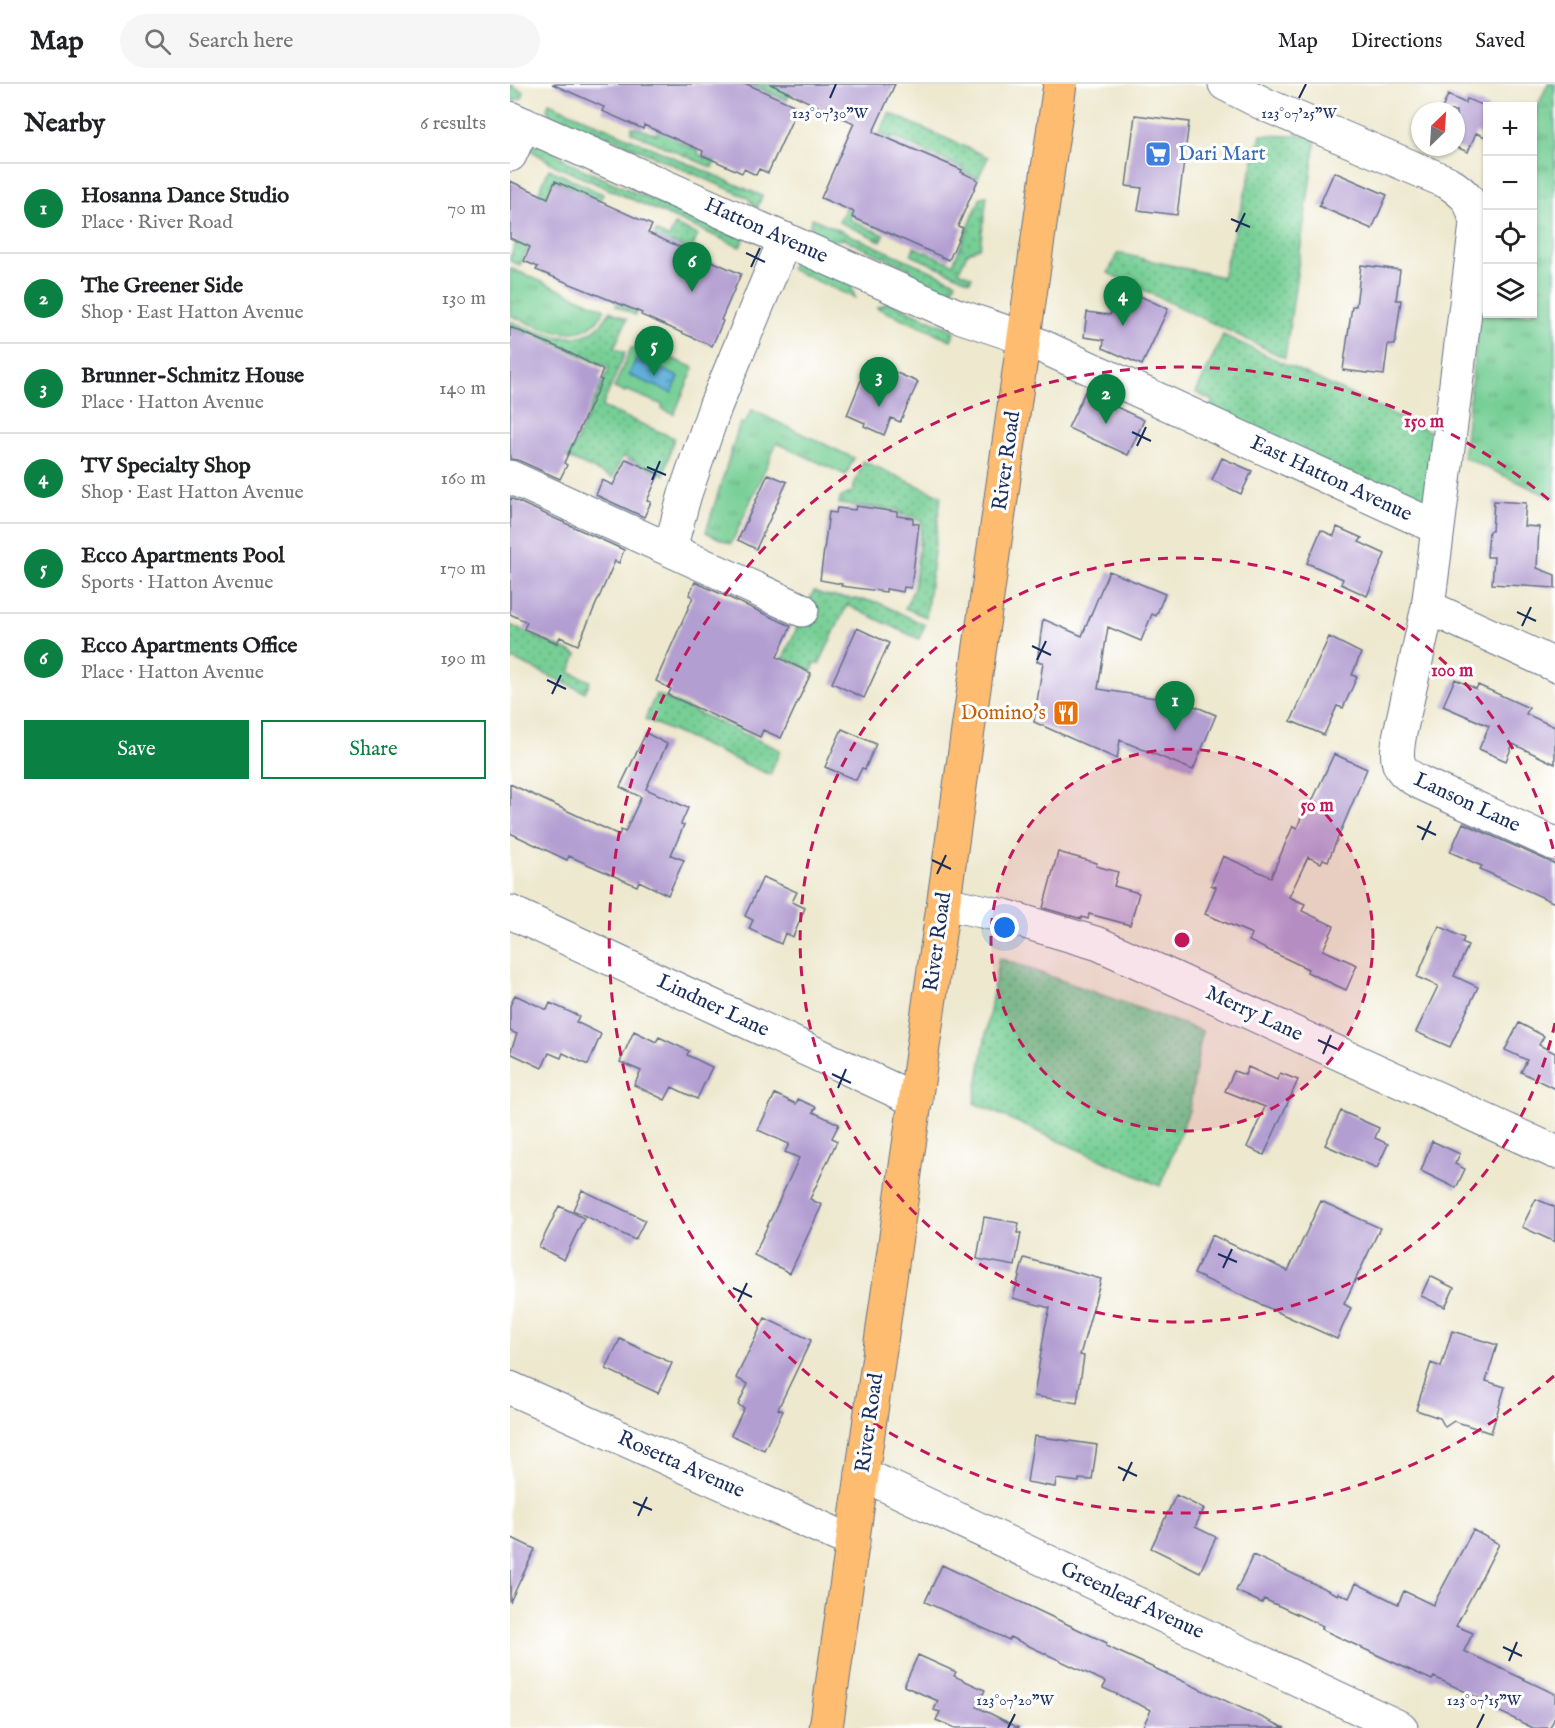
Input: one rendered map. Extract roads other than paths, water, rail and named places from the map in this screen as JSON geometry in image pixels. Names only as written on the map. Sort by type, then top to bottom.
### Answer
[{"type":"main road","name":"River Road","points":[[826,1728],[1060,84]]},
{"type":"street","points":[[1225,84],[1266,105],[1447,182],[1470,200],[1476,224],[1438,528]]},
{"type":"street","name":"Hatton Avenue","points":[[517,121],[956,315],[1024,338]]},
{"type":"street","points":[[510,155],[517,121]]},
{"type":"street","points":[[670,549],[685,494],[715,407],[785,240]]},
{"type":"street","name":"East Hatton Avenue","points":[[1024,338],[1438,528],[1428,607]]},
{"type":"street","points":[[510,477],[802,610]]},
{"type":"street","points":[[1428,607],[1555,665]]},
{"type":"street","name":"Lanson Lane","points":[[1428,607],[1400,733],[1397,750],[1398,766],[1406,776],[1555,843]]},
{"type":"street","name":"Merry Lane","points":[[944,903],[1005,916],[1099,944],[1555,1152]]},
{"type":"street","name":"Lindner Lane","points":[[510,912],[916,1100]]},
{"type":"street","name":"Rosetta Avenue","points":[[510,1388],[853,1542]]},
{"type":"street","name":"Greenleaf Avenue","points":[[862,1474],[1401,1728]]},
{"type":"water","points":[[636,359],[679,377],[672,393],[629,375]]},
{"type":"place","name":"Dari Mart","points":[[1158,154]]},
{"type":"place","name":"Ecco Apartments Office","points":[[692,292]]},
{"type":"place","name":"TV Specialty Shop","points":[[1123,326]]},
{"type":"place","name":"Ecco Apartments Pool","points":[[654,376]]},
{"type":"place","name":"Brunner-Schmitz House","points":[[879,407]]},
{"type":"place","name":"The Greener Side","points":[[1106,424]]},
{"type":"place","name":"Domino's","points":[[1066,713]]},
{"type":"place","name":"Hosanna Dance Studio","points":[[1175,731]]}]
